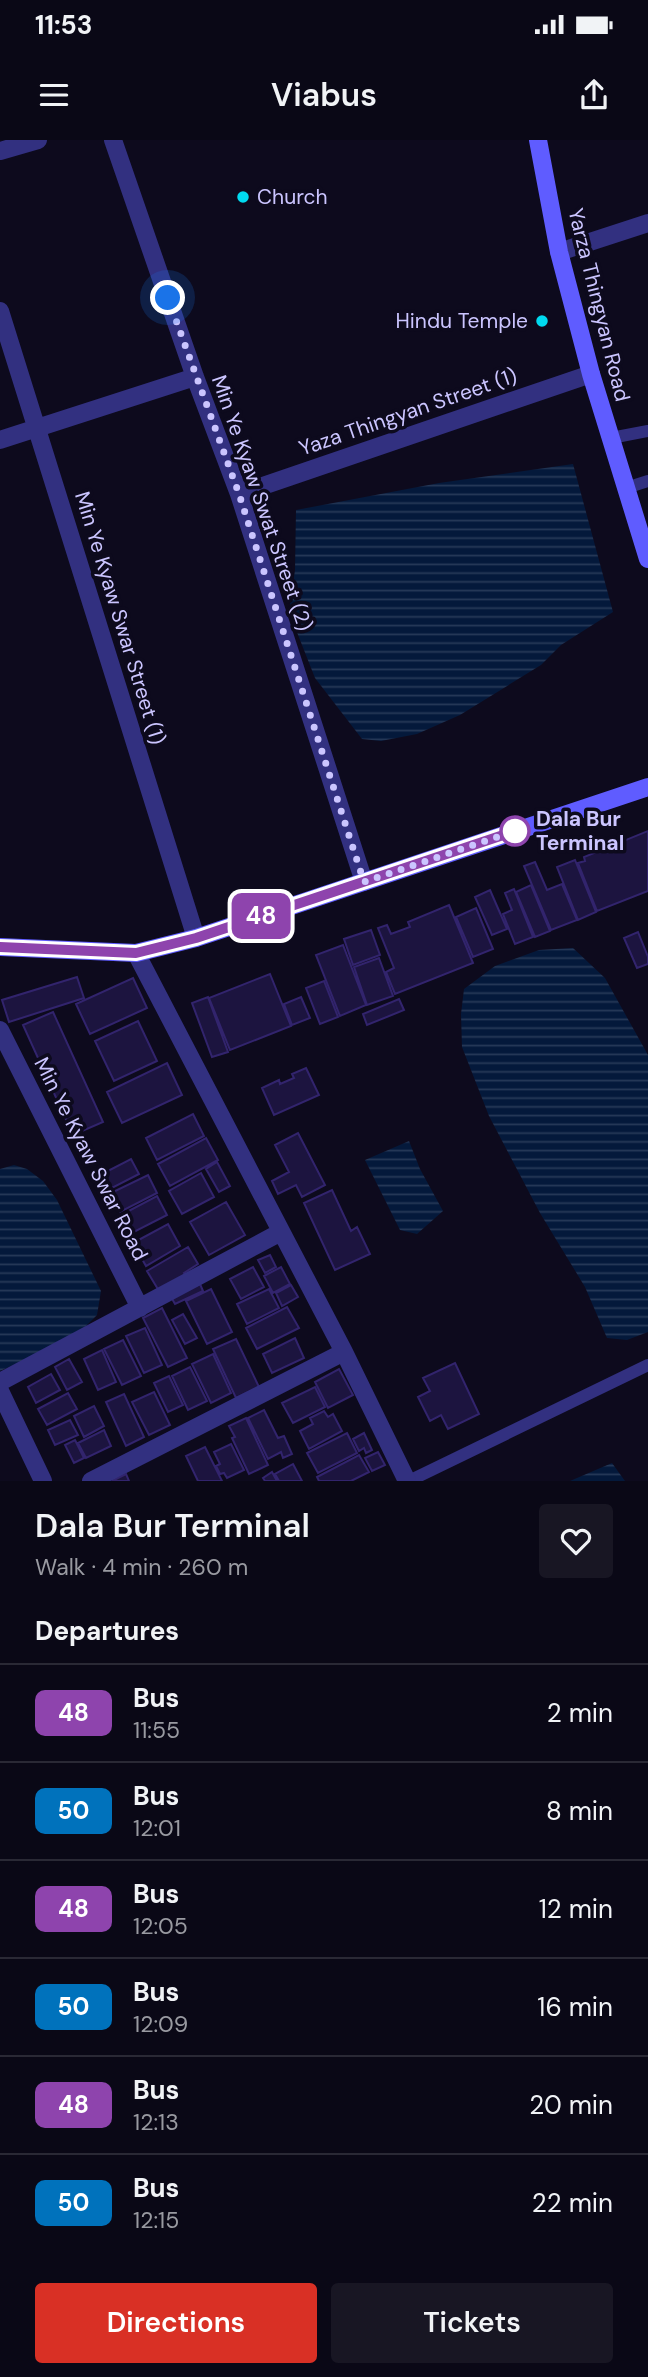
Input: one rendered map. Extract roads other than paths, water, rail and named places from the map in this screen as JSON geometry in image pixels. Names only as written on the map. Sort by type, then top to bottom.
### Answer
[{"type":"main road","name":"Yarza Thingyan Road","points":[[538,140],[559,252],[590,374],[648,559]]},
{"type":"main road","points":[[0,947],[136,953],[196,938],[648,787]]},
{"type":"street","points":[[0,151],[38,140]]},
{"type":"street","name":"Min Ye Kyaw Swat Street (2)","points":[[113,140],[195,377],[239,494],[364,882]]},
{"type":"street","points":[[559,252],[648,223]]},
{"type":"street","name":"Min Ye Kyaw Swar Street (1)","points":[[0,311],[196,938]]},
{"type":"street","name":"Yaza Thingyan Street (1)","points":[[239,494],[590,374]]},
{"type":"street","points":[[0,440],[195,377]]},
{"type":"street","points":[[136,953],[344,1352],[406,1478],[386,1481]]},
{"type":"street","name":"Min Ye Kyaw Swar Road","points":[[0,1030],[141,1308]]},
{"type":"street","points":[[0,1382],[281,1232]]},
{"type":"street","points":[[91,1481],[344,1352]]},
{"type":"street","points":[[0,1391],[43,1481]]},
{"type":"lane","points":[[611,438],[648,430]]},
{"type":"lane","points":[[626,488],[648,481]]},
{"type":"lane","points":[[406,1478],[648,1365]]},
{"type":"water","points":[[573,464],[613,612],[561,645],[541,665],[460,715],[417,734],[381,741],[362,739],[315,678],[289,612],[295,570],[296,510],[439,483]]},
{"type":"water","points":[[573,948],[605,978],[648,1055],[648,1332],[627,1340],[607,1338],[585,1287],[540,1213],[489,1116],[462,1047],[461,1014],[464,989],[495,966],[539,950]]},
{"type":"water","points":[[409,1141],[420,1169],[443,1211],[417,1234],[400,1230],[365,1160]]},
{"type":"water","points":[[14,1165],[27,1169],[43,1181],[57,1200],[101,1291],[97,1315],[84,1328],[0,1371],[0,1169]]},
{"type":"water","points":[[612,1463],[625,1481],[570,1481]]},
{"type":"place","name":"Church","points":[[243,197]]},
{"type":"place","name":"Hindu Temple","points":[[542,321]]},
{"type":"place","name":"Dala Bur Terminal","points":[[515,831]]}]
